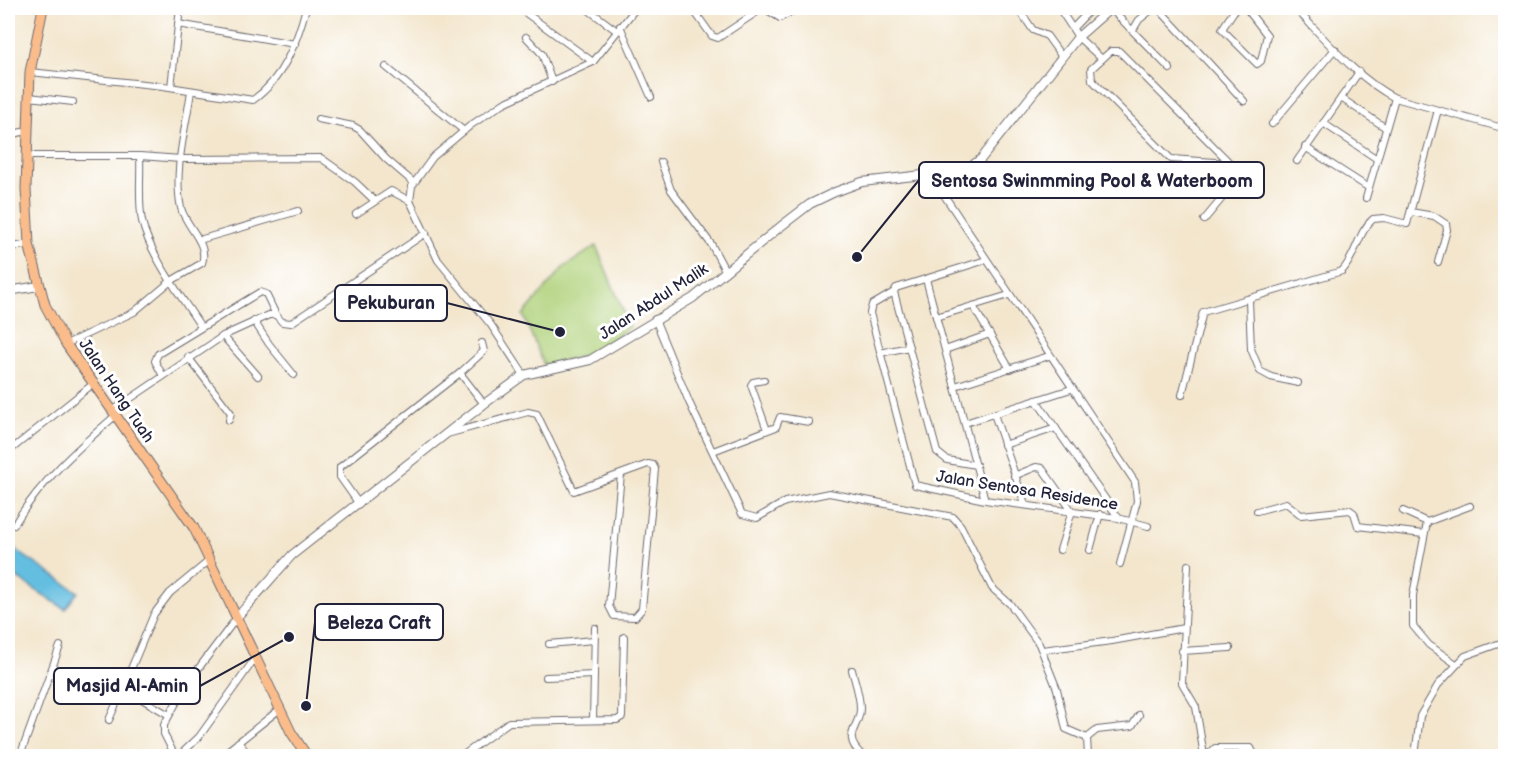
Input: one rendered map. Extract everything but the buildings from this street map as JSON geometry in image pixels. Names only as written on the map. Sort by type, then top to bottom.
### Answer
[{"type":"main road","name":"Jalan Hang Tuah","points":[[43,8],[30,72],[26,156],[29,244],[45,305],[66,344],[194,528],[238,616],[280,709],[307,756]]},
{"type":"street","points":[[171,87],[180,8]]},
{"type":"street","points":[[30,72],[171,87],[252,100],[281,69],[295,44],[306,8]]},
{"type":"street","points":[[519,8],[593,62]]},
{"type":"street","points":[[586,8],[619,29],[651,97]]},
{"type":"street","points":[[524,375],[491,325],[438,260],[410,201],[413,182],[433,157],[464,131],[504,103],[593,62],[636,8]]},
{"type":"street","points":[[692,8],[712,36],[718,38],[764,8],[780,18],[799,8]]},
{"type":"street","points":[[1018,8],[1033,30],[1047,36],[1062,57]]},
{"type":"street","points":[[1059,8],[1078,37],[1102,59]]},
{"type":"street","points":[[1073,28],[1092,8]]},
{"type":"street","points":[[1111,8],[1170,69]]},
{"type":"street","name":"Jalan Abdul Malik","points":[[238,616],[292,555],[524,375],[590,360],[693,298],[795,216],[835,192],[862,182],[970,167],[981,159],[1078,37],[1111,8]]},
{"type":"street","points":[[1133,30],[1139,20],[1156,8],[1244,101]]},
{"type":"street","points":[[1236,8],[1222,28],[1257,64],[1261,61],[1267,35],[1246,8]]},
{"type":"street","points":[[1295,8],[1359,72],[1395,98],[1506,129]]},
{"type":"street","points":[[1302,15],[1309,8]]},
{"type":"street","points":[[178,24],[295,44]]},
{"type":"street","points":[[526,37],[542,54],[552,82]]},
{"type":"street","points":[[1272,124],[1335,49]]},
{"type":"street","points":[[1204,220],[1238,179],[1238,173],[1230,163],[1119,51],[1111,51],[1091,69],[1092,80],[1164,153],[1177,161],[1230,163]]},
{"type":"street","points":[[386,67],[464,131]]},
{"type":"street","points":[[1297,161],[1359,72]]},
{"type":"street","points":[[66,344],[134,312],[171,281],[202,263],[203,251],[199,240],[187,224],[181,207],[179,181],[191,91]]},
{"type":"street","points":[[29,97],[73,102]]},
{"type":"street","points":[[1341,98],[1386,128]]},
{"type":"street","points":[[1366,198],[1395,98]]},
{"type":"street","points":[[1182,395],[1200,316],[1206,310],[1248,300],[1342,271],[1349,264],[1369,223],[1377,218],[1406,225],[1438,110]]},
{"type":"street","points":[[318,119],[353,126],[360,130],[386,159],[413,182]]},
{"type":"street","points":[[1323,123],[1377,159]]},
{"type":"street","points":[[8,135],[27,131]]},
{"type":"street","points":[[1305,147],[1369,188]]},
{"type":"street","points":[[26,156],[141,156],[181,159],[325,158],[375,201]]},
{"type":"street","points":[[141,156],[142,221],[171,281],[201,327]]},
{"type":"street","points":[[661,162],[671,190],[711,244],[726,272]]},
{"type":"street","points":[[930,174],[1135,482],[1137,501],[1120,564]]},
{"type":"street","points":[[356,214],[390,191],[410,201]]},
{"type":"street","points":[[199,240],[298,211]]},
{"type":"street","points":[[1411,212],[1434,216],[1446,224],[1447,230],[1438,262]]},
{"type":"street","points":[[163,375],[155,364],[155,358],[201,327],[262,291],[282,322],[291,323],[333,298],[426,233]]},
{"type":"street","points":[[8,248],[29,244]]},
{"type":"street","points":[[976,465],[947,460],[938,452],[894,292],[896,288],[986,260]]},
{"type":"street","points":[[926,279],[985,500]]},
{"type":"street","points":[[8,291],[39,286]]},
{"type":"street","name":"Jalan Sentosa Residence","points":[[894,292],[872,305],[870,314],[915,485],[985,500],[1100,514],[1148,526]]},
{"type":"street","points":[[936,317],[1009,295]]},
{"type":"street","points":[[1248,300],[1251,349],[1260,371],[1271,377],[1298,383]]},
{"type":"street","points":[[973,306],[1010,369]]},
{"type":"street","points":[[14,525],[45,483],[114,414],[188,357],[254,321],[276,315]]},
{"type":"street","points":[[655,319],[713,451],[745,517],[757,518],[785,502],[829,493],[953,517],[961,526],[988,583],[1010,604],[1042,650],[1056,689],[1066,729],[1087,738]]},
{"type":"street","points":[[254,321],[294,375]]},
{"type":"street","points":[[945,350],[990,334]]},
{"type":"street","points":[[223,336],[258,376]]},
{"type":"street","points":[[359,504],[340,477],[340,467],[460,373],[484,351],[482,344]]},
{"type":"street","points":[[880,353],[909,347]]},
{"type":"street","points":[[955,386],[1049,356]]},
{"type":"street","points":[[188,357],[231,413],[229,420]]},
{"type":"street","points":[[460,373],[484,404]]},
{"type":"street","points":[[764,381],[753,382],[751,386],[767,430]]},
{"type":"street","points":[[8,452],[93,384]]},
{"type":"street","points":[[965,423],[1071,389]]},
{"type":"street","points":[[1036,400],[1118,518]]},
{"type":"street","points":[[447,434],[532,412],[537,414],[572,490],[576,491],[621,474],[648,464],[655,469],[642,609],[635,617],[614,616],[609,606],[621,474]]},
{"type":"street","points":[[994,414],[1025,504]]},
{"type":"street","points":[[713,451],[776,427],[780,417],[809,422]]},
{"type":"street","points":[[1004,445],[1056,429]]},
{"type":"street","points":[[1014,476],[1036,467],[1042,468],[1072,511],[1060,550]]},
{"type":"street","points":[[1257,511],[1287,502],[1301,515],[1350,510],[1354,513],[1358,526],[1423,534]]},
{"type":"street","points":[[1403,511],[1427,522],[1470,506]]},
{"type":"street","points":[[1090,550],[1100,514]]},
{"type":"street","points":[[1427,522],[1413,595],[1413,626],[1424,640],[1456,664]]},
{"type":"street","points":[[110,720],[154,614],[170,594],[210,560]]},
{"type":"street","points":[[1188,564],[1188,609],[1182,651],[1182,683],[1196,707],[1206,756]]},
{"type":"street","points":[[238,616],[207,655],[169,715],[163,729],[177,756],[199,737],[257,657]]},
{"type":"street","points":[[1042,650],[1112,641],[1184,627]]},
{"type":"street","points":[[593,720],[595,628]]},
{"type":"street","points":[[462,756],[509,722],[617,720],[622,717],[624,637]]},
{"type":"street","points":[[549,644],[594,640]]},
{"type":"street","points":[[1415,756],[1420,716],[1438,685],[1465,656],[1506,640]]},
{"type":"street","points":[[20,756],[60,646]]},
{"type":"street","points":[[1182,651],[1230,648]]},
{"type":"street","points":[[852,670],[860,709],[853,727],[852,739],[854,747],[863,756]]},
{"type":"street","points":[[546,677],[594,675]]},
{"type":"street","points":[[123,688],[169,715]]},
{"type":"street","points":[[221,756],[280,709]]},
{"type":"street","points":[[1138,715],[1132,726],[1090,732],[1087,738],[1088,756],[1176,756]]},
{"type":"street","points":[[238,742],[250,756]]},
{"type":"street","points":[[1206,756],[1215,748],[1230,746],[1251,748],[1256,756]]},
{"type":"green space","points":[[596,246],[630,327],[588,355],[544,365],[523,315],[563,268]]},
{"type":"water","points":[[8,545],[78,592],[65,609],[8,572]]},
{"type":"place","name":"Sentosa Swinmming Pool & Waterboom","points":[[857,257]]},
{"type":"place","name":"Pekuburan","points":[[560,332]]},
{"type":"place","name":"Masjid Al-Amin","points":[[289,637]]},
{"type":"place","name":"Beleza Craft","points":[[306,706]]}]
